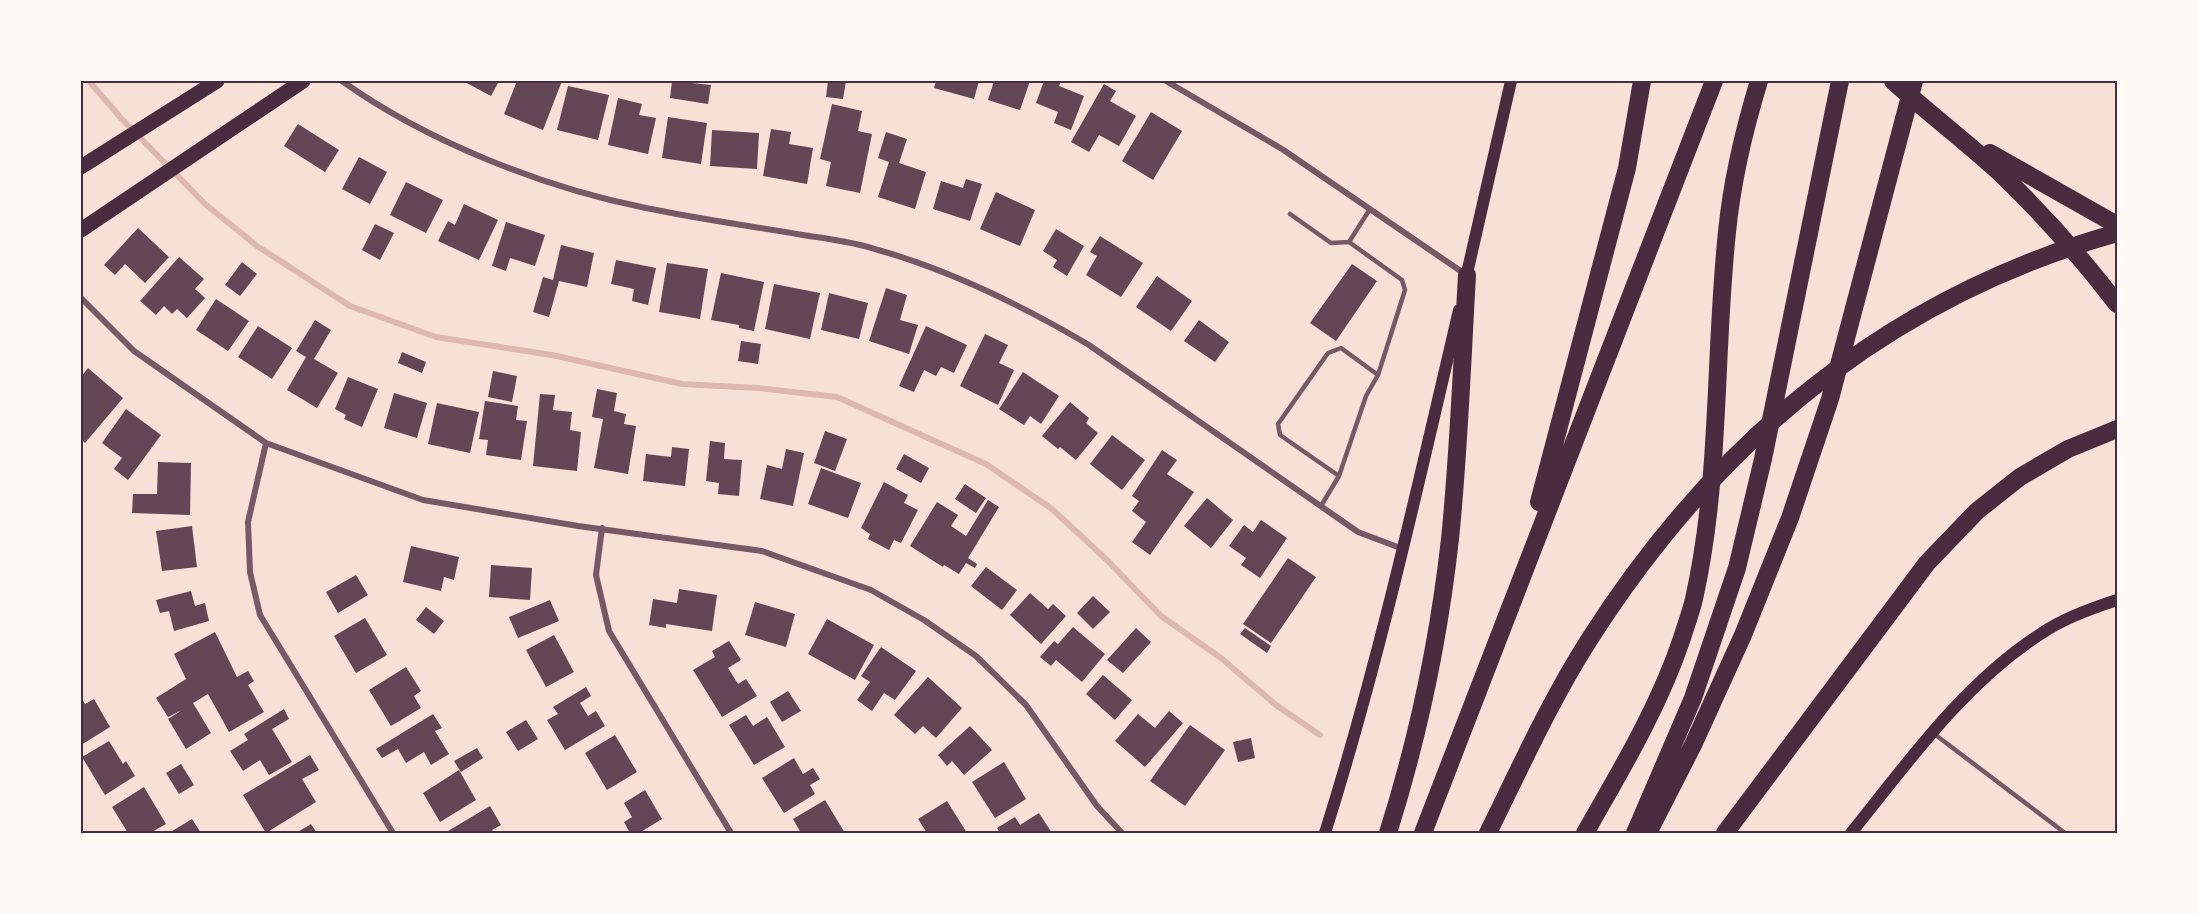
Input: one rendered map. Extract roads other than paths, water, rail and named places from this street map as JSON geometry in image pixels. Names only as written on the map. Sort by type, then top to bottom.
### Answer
[{"type":"highway","points":[[1519,579],[1627,168],[1642,81]]},
{"type":"highway","points":[[1423,833],[1519,579],[1714,81]]},
{"type":"highway","points":[[1585,833],[1652,712],[1674,662],[1694,602],[1705,543],[1714,456],[1727,231],[1741,148],[1759,81]]},
{"type":"highway","points":[[1635,833],[1694,698],[1737,568],[1763,459],[1840,81]]},
{"type":"highway","points":[[1893,81],[1998,171],[2045,218],[2117,304]]},
{"type":"highway","points":[[1648,833],[1716,695],[1790,518],[1830,399],[1914,81]]},
{"type":"highway","points":[[1948,127],[2001,160],[2117,225]]},
{"type":"highway","points":[[1488,833],[1587,642],[1668,528],[1729,461],[1794,401],[1892,332],[1957,295],[2039,258],[2117,233]]},
{"type":"highway","points":[[1388,833],[1414,741],[1441,609],[1456,467],[1467,275]]},
{"type":"highway","points":[[1725,833],[1927,563],[1977,511],[2020,477],[2068,449],[2117,429]]},
{"type":"main road","points":[[81,167],[217,81]]},
{"type":"main road","points":[[81,230],[303,81]]},
{"type":"main road","points":[[1324,833],[1342,777],[1403,549],[1511,81]]},
{"type":"main road","points":[[1851,833],[1932,732],[1994,668],[2043,632],[2090,609],[2117,600]]},
{"type":"street","points":[[342,81],[391,113],[441,138],[516,170],[567,187],[645,208],[877,249],[935,268],[970,283],[1089,345],[1358,532],[1403,549]]},
{"type":"street","points":[[1166,81],[1282,148],[1467,275]]},
{"type":"street","points":[[81,298],[134,351],[266,443],[423,500],[762,551],[871,591],[924,620],[976,656],[1026,705],[1097,806],[1122,833]]},
{"type":"street","points":[[266,443],[248,522],[250,572],[260,615],[393,833]]},
{"type":"street","points":[[602,528],[596,575],[609,631],[731,833]]},
{"type":"lane","points":[[1349,242],[1370,208]]},
{"type":"lane","points":[[1290,214],[1331,243],[1349,242],[1402,280],[1405,290],[1378,375],[1366,396],[1339,476],[1321,506]]},
{"type":"lane","points":[[1339,476],[1280,435],[1278,424],[1328,353],[1334,350],[1341,348],[1378,375]]},
{"type":"lane","points":[[1932,732],[2065,833]]},
{"type":"waterway","points":[[89,81],[120,117],[205,204],[257,246],[350,306],[436,337],[552,355],[682,384],[758,388],[837,397],[986,464],[1052,509],[1108,561],[1161,616],[1221,658],[1276,705],[1320,735]]}]
